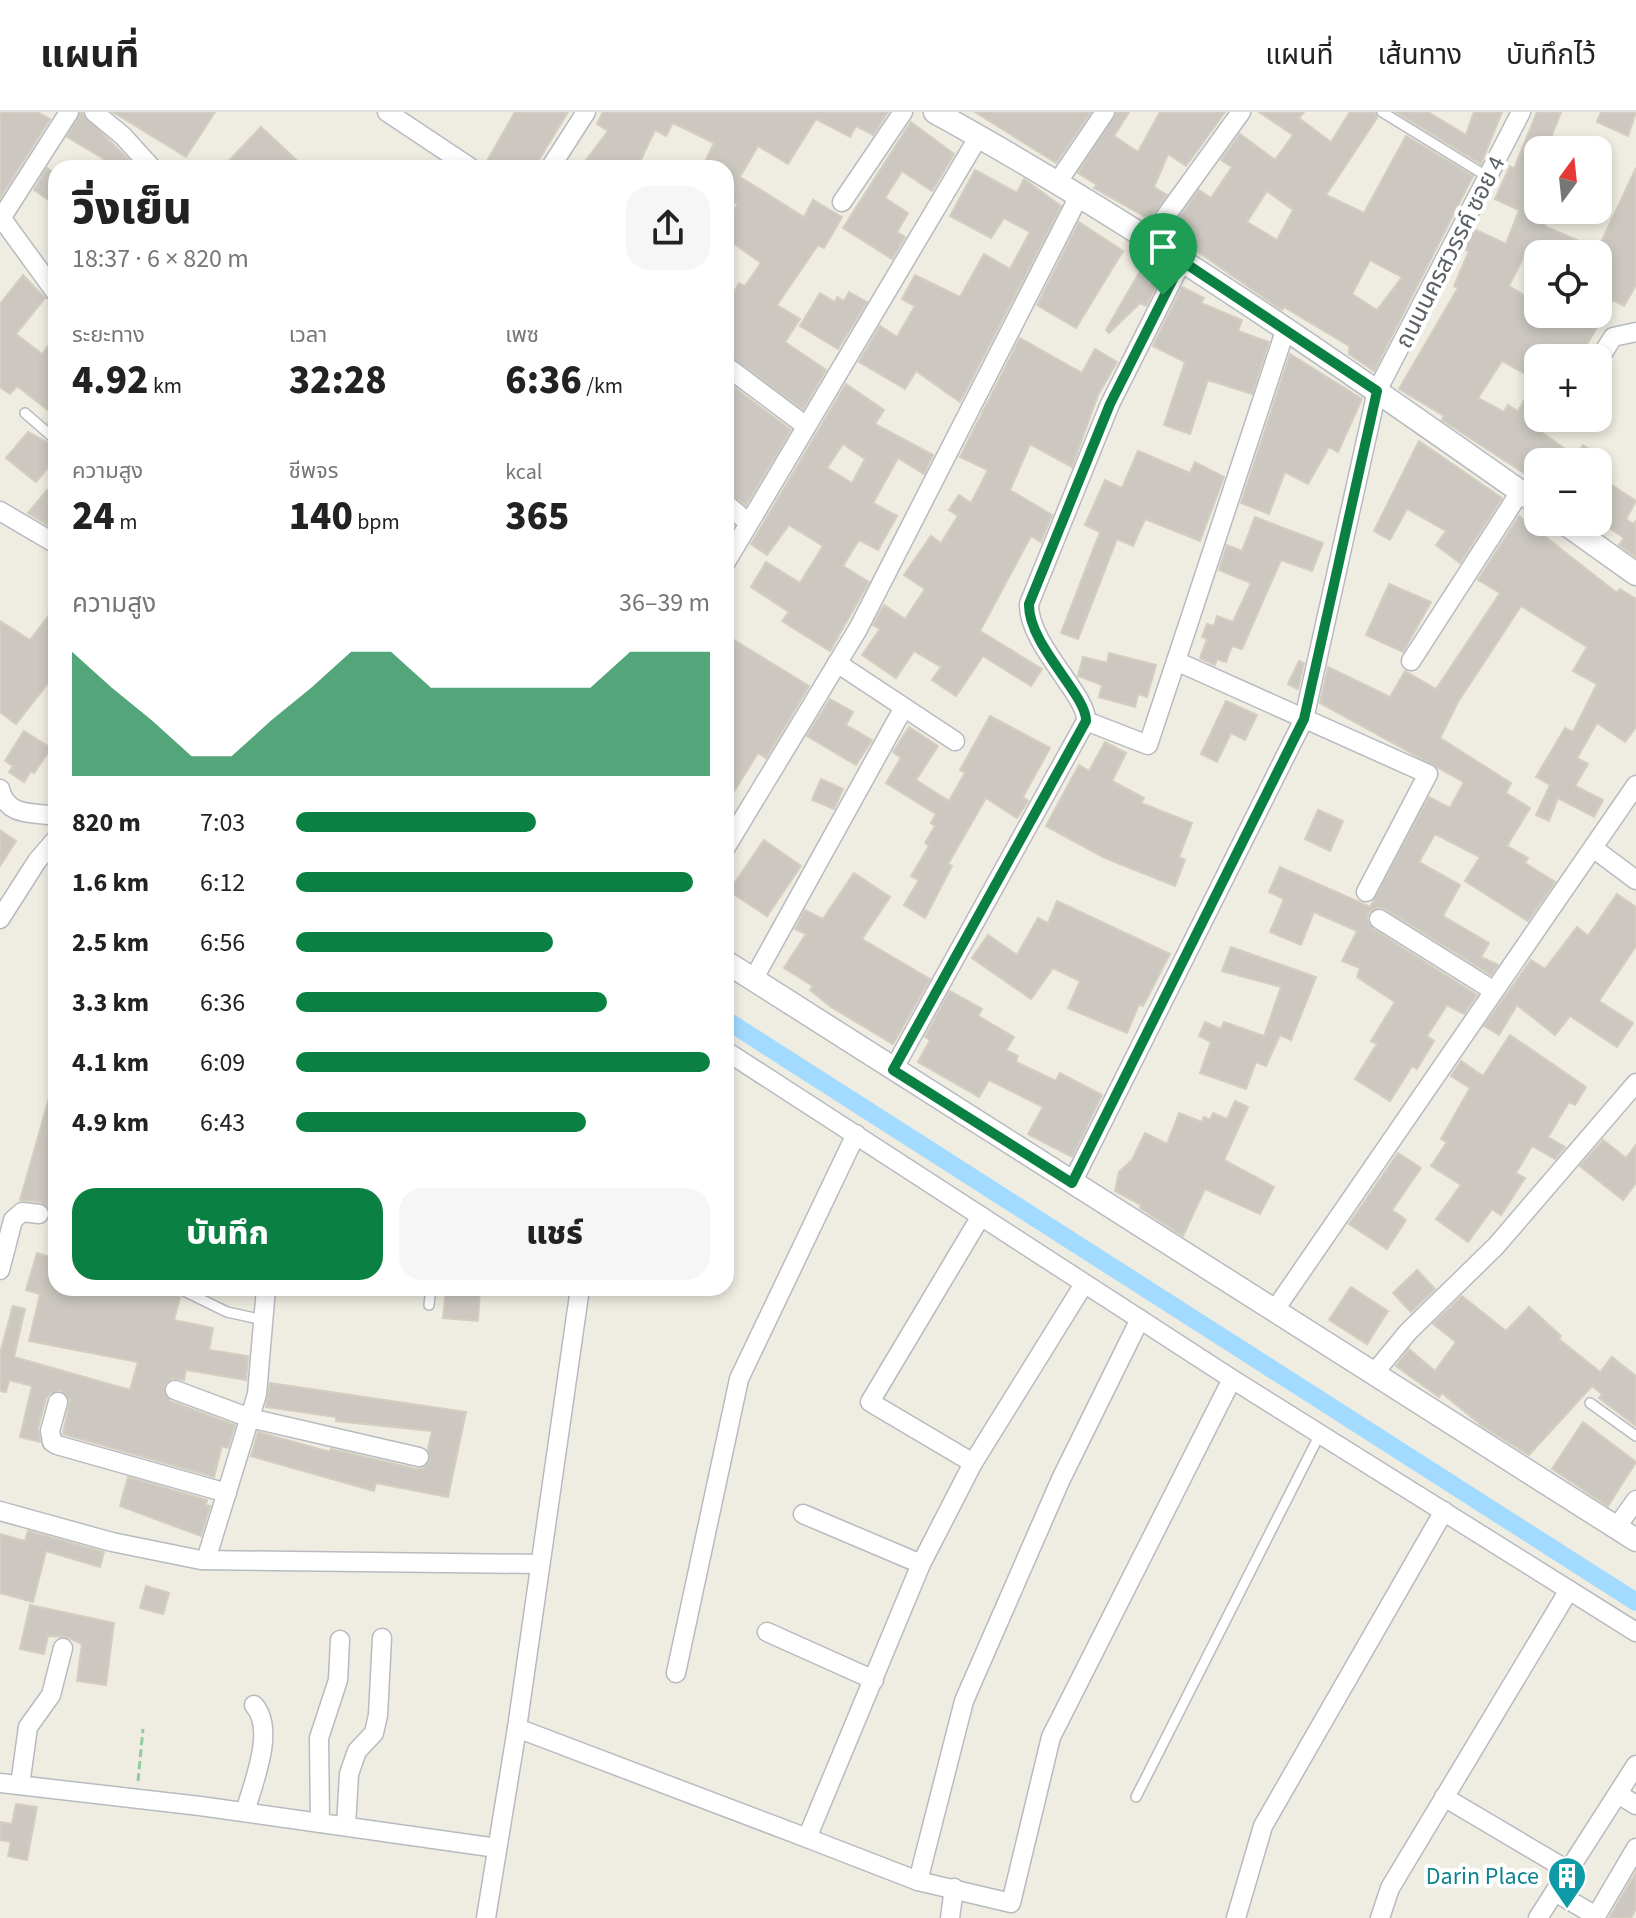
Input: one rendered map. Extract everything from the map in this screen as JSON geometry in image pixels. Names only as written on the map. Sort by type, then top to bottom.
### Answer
[{"type":"street","points":[[48,282],[1,217],[69,112]]},
{"type":"street","points":[[94,112],[123,136],[145,160]]},
{"type":"street","points":[[387,112],[459,160]]},
{"type":"street","points":[[555,160],[586,112]]},
{"type":"street","points":[[842,202],[903,112]]},
{"type":"street","points":[[935,112],[1150,238],[1524,494]]},
{"type":"street","points":[[1057,183],[1105,112]]},
{"type":"street","points":[[1150,238],[1241,112]]},
{"type":"street","name":"ถนนนครสวรรค์ ซอย 4","points":[[1072,1183],[1304,719],[1377,391],[1521,112]]},
{"type":"street","points":[[734,548],[979,136]]},
{"type":"street","points":[[734,834],[837,663],[919,514],[1079,196]]},
{"type":"street","points":[[893,1070],[1086,721],[1083,704],[1062,679],[1036,631],[1029,604],[1121,380],[1182,261]]},
{"type":"street","points":[[1086,721],[1148,745],[1285,331]]},
{"type":"street","points":[[1609,344],[1613,337],[1636,332]]},
{"type":"street","points":[[734,372],[806,426]]},
{"type":"street","points":[[1411,661],[1524,505]]},
{"type":"street","points":[[0,511],[48,539]]},
{"type":"street","points":[[734,511],[749,523]]},
{"type":"street","points":[[1583,536],[1636,574]]},
{"type":"street","points":[[1176,661],[1428,774],[1366,892]]},
{"type":"street","points":[[837,663],[955,741]]},
{"type":"street","points":[[753,980],[903,709]]},
{"type":"street","points":[[1274,1311],[1636,785]]},
{"type":"street","points":[[0,789],[3,799],[15,810],[48,815]]},
{"type":"street","points":[[0,919],[48,848]]},
{"type":"street","points":[[1593,848],[1636,880]]},
{"type":"street","points":[[1379,919],[1494,991]]},
{"type":"street","points":[[734,967],[1636,1540]]},
{"type":"street","points":[[734,1056],[1232,1379],[1636,1632]]},
{"type":"street","points":[[1375,1372],[1408,1332],[1496,1246],[1636,1083]]},
{"type":"street","points":[[676,1673],[739,1379],[856,1134]]},
{"type":"street","points":[[0,1270],[13,1220],[22,1212],[39,1214]]},
{"type":"street","points":[[973,1463],[870,1402],[981,1216]]},
{"type":"street","points":[[807,1838],[921,1564],[973,1463],[1084,1284]]},
{"type":"street","points":[[206,1560],[257,1394],[265,1296]]},
{"type":"street","points":[[486,1918],[517,1728],[579,1296]]},
{"type":"street","points":[[918,1881],[964,1701],[1061,1479],[1140,1319]]},
{"type":"street","points":[[517,1728],[918,1881],[1011,1903],[1051,1737],[1232,1379]]},
{"type":"street","points":[[175,1390],[250,1418],[419,1457]]},
{"type":"street","points":[[58,1402],[50,1431],[52,1442],[57,1445],[227,1493]]},
{"type":"street","points":[[1616,1528],[1636,1500]]},
{"type":"street","points":[[0,1511],[112,1542],[206,1560],[540,1564]]},
{"type":"street","points":[[1236,1918],[1263,1826],[1444,1511]]},
{"type":"street","points":[[803,1514],[921,1564]]},
{"type":"street","points":[[1380,1918],[1390,1888],[1569,1590]]},
{"type":"street","points":[[767,1632],[874,1680]]},
{"type":"street","points":[[346,1826],[349,1774],[357,1751],[374,1733],[378,1715],[382,1638]]},
{"type":"street","points":[[320,1823],[319,1738],[338,1680],[340,1640]]},
{"type":"street","points":[[20,1785],[28,1727],[51,1695],[63,1648]]},
{"type":"street","points":[[245,1812],[262,1736],[262,1717],[254,1705]]},
{"type":"street","points":[[1538,1918],[1636,1765]]},
{"type":"street","points":[[0,1783],[245,1812],[497,1848]]},
{"type":"street","points":[[1618,1794],[1636,1805]]},
{"type":"street","points":[[1444,1797],[1569,1871]]},
{"type":"street","points":[[1555,1892],[1596,1916],[1636,1848]]},
{"type":"street","points":[[950,1918],[954,1888]]},
{"type":"lane","points":[[1382,112],[1489,178]]},
{"type":"lane","points":[[25,413],[48,433]]},
{"type":"lane","points":[[194,1296],[227,1312],[263,1320]]},
{"type":"lane","points":[[429,1305],[430,1296]]},
{"type":"lane","points":[[1590,1403],[1636,1436]]},
{"type":"lane","points":[[1136,1797],[1320,1434]]},
{"type":"path","points":[[136,1799],[143,1729]]},
{"type":"building","points":[[0,112],[37,112],[50,119],[0,198]]},
{"type":"building","points":[[81,112],[129,160],[103,160],[67,137]]},
{"type":"building","points":[[113,112],[215,112],[186,157]]},
{"type":"building","points":[[515,112],[568,112],[539,160],[488,160]]},
{"type":"building","points":[[603,112],[888,112],[873,135],[856,126],[850,137],[816,119],[788,164],[758,146],[740,177],[804,217],[813,200],[842,217],[824,248],[818,245],[777,305],[800,319],[785,342],[826,370],[803,409],[734,360],[734,292],[739,283],[745,286],[761,263],[734,244],[734,210],[738,204],[734,203],[734,160],[706,160],[714,143],[673,123],[666,136],[655,130],[641,160],[586,160],[608,131],[597,124]]},
{"type":"building","points":[[975,112],[1091,112],[1056,163]]},
{"type":"building","points":[[1117,112],[1129,112],[1114,136],[1138,152],[1160,112],[1225,112],[1186,166],[1168,154],[1154,187],[1167,195],[1149,219],[1094,188],[1097,185],[1078,173]]},
{"type":"building","points":[[1259,112],[1304,112],[1299,118],[1331,142],[1350,112],[1375,112],[1377,118],[1326,195],[1364,213],[1406,136],[1473,176],[1374,371],[1349,354],[1349,346],[1284,307],[1282,310],[1169,232],[1199,190],[1211,198],[1232,167],[1221,160],[1240,134],[1275,160],[1293,135]],"holes":[[[1267,191],[1293,210],[1277,240],[1247,222]],[[1370,260],[1402,277],[1377,310],[1352,294]]]},
{"type":"building","points":[[1396,112],[1428,112],[1466,135],[1474,112],[1502,112],[1481,164]]},
{"type":"building","points":[[1537,112],[1561,112],[1552,136],[1527,136]]},
{"type":"building","points":[[1601,112],[1636,112],[1628,136],[1597,122]]},
{"type":"building","points":[[911,122],[954,154],[932,191],[902,171],[885,198],[908,213],[897,232],[905,237],[892,259],[843,228]]},
{"type":"building","points":[[261,127],[296,160],[230,160]]},
{"type":"building","points":[[1524,144],[1524,224],[1545,224],[1577,240],[1524,240],[1524,256],[1509,286],[1524,295],[1524,328],[1597,328],[1587,344],[1524,344],[1524,373],[1502,361],[1478,398],[1504,412],[1508,405],[1518,411],[1524,401],[1524,432],[1541,432],[1564,448],[1524,448],[1524,473],[1442,420],[1444,416],[1399,389],[1458,288],[1454,286],[1469,251],[1464,249],[1474,229],[1506,244],[1519,210],[1495,199],[1510,166],[1514,169]]},
{"type":"building","points":[[47,168],[48,200],[34,190]]},
{"type":"building","points":[[1636,168],[1636,285],[1624,306],[1613,300],[1612,240],[1602,240]]},
{"type":"building","points":[[975,170],[1017,193],[1024,179],[1061,206],[960,402],[916,371],[905,389],[859,362],[880,326],[897,337],[915,306],[902,299],[915,275],[960,297],[984,254],[1010,269],[1030,232],[1004,218],[991,238],[950,216]]},
{"type":"building","points":[[1079,222],[1123,251],[1076,328],[1037,305]]},
{"type":"building","points":[[1149,256],[1166,267],[1146,306],[1140,303],[1109,333],[1106,330]]},
{"type":"building","points":[[23,275],[45,298],[16,334],[42,354],[48,346],[48,410],[17,386],[10,394],[0,387],[0,304]]},
{"type":"building","points":[[1182,287],[1204,298],[1201,303],[1242,320],[1238,331],[1269,342],[1252,394],[1208,380],[1190,434],[1164,425],[1185,362],[1153,346]]},
{"type":"building","points":[[849,292],[867,302],[838,349],[800,326],[820,293],[835,302],[837,297],[844,301]]},
{"type":"building","points":[[1020,338],[1082,373],[1095,349],[1117,362],[1098,395],[1072,467],[1030,444],[1010,490],[1052,515],[1041,542],[1031,536],[980,631],[1042,669],[1031,686],[983,656],[956,696],[932,680],[941,667],[914,651],[896,678],[862,655],[880,629],[873,625],[884,605],[905,619],[925,589],[904,575],[931,536],[941,543],[958,516],[949,510],[959,495],[971,503],[988,470],[960,457]]},
{"type":"building","points":[[1290,354],[1362,399],[1338,452],[1329,447],[1308,484],[1285,472],[1269,514],[1241,503]]},
{"type":"building","points":[[846,384],[884,410],[875,424],[933,455],[924,474],[898,458],[873,503],[897,516],[878,550],[859,540],[843,566],[869,582],[830,651],[782,621],[789,612],[751,587],[766,562],[800,583],[823,546],[789,525],[767,555],[751,544]],"holes":[[[843,444],[865,459],[852,483],[827,468]]]},
{"type":"building","points":[[734,387],[791,430],[746,505],[734,497]]},
{"type":"building","points":[[28,432],[48,443],[48,468],[36,482],[6,458]]},
{"type":"building","points":[[1419,441],[1502,498],[1460,563],[1436,545],[1446,531],[1407,509],[1390,540],[1374,531]]},
{"type":"building","points":[[1138,451],[1190,473],[1195,462],[1224,477],[1200,541],[1145,519],[1133,546],[1117,539],[1078,639],[1061,633],[1100,532],[1085,525],[1105,480],[1122,488]]},
{"type":"building","points":[[1612,485],[1636,501],[1626,519],[1633,524],[1636,521],[1636,557],[1619,545],[1624,538],[1612,530]]},
{"type":"building","points":[[47,490],[48,491],[48,525],[28,513]]},
{"type":"building","points":[[1519,516],[1524,520],[1524,536],[1544,536],[1617,593],[1620,589],[1636,599],[1636,727],[1625,742],[1597,723],[1577,758],[1588,764],[1575,786],[1603,800],[1594,817],[1558,798],[1549,821],[1536,815],[1550,785],[1536,777],[1565,728],[1573,732],[1597,684],[1573,671],[1587,647],[1521,606],[1458,702],[1440,738],[1511,783],[1506,793],[1530,808],[1507,846],[1528,858],[1525,863],[1555,882],[1528,921],[1465,881],[1480,857],[1435,834],[1419,862],[1460,885],[1443,916],[1489,943],[1481,957],[1498,965],[1491,975],[1385,909],[1379,907],[1369,912],[1367,919],[1373,929],[1477,995],[1464,1014],[1447,1005],[1427,1036],[1434,1041],[1417,1069],[1412,1066],[1390,1101],[1355,1079],[1377,1044],[1371,1041],[1395,1002],[1357,977],[1360,968],[1342,961],[1357,931],[1314,912],[1301,945],[1270,932],[1284,899],[1269,892],[1280,867],[1370,907],[1429,797],[1450,808],[1464,782],[1320,703],[1328,667],[1390,697],[1405,671],[1436,689],[1500,593],[1478,580]]},
{"type":"building","points":[[1255,517],[1323,543],[1312,571],[1281,560],[1242,649],[1232,646],[1226,662],[1217,659],[1215,665],[1200,658],[1207,639],[1202,637],[1207,624],[1214,626],[1217,616],[1233,622],[1251,583],[1219,570],[1227,545],[1242,551]]},
{"type":"building","points":[[1389,584],[1431,602],[1403,652],[1366,635]]},
{"type":"building","points":[[48,616],[48,683],[16,724],[0,712],[0,621],[30,640]]},
{"type":"building","points":[[734,640],[809,686],[766,758],[758,753],[734,791]]},
{"type":"building","points":[[1109,653],[1156,665],[1147,697],[1138,694],[1135,707],[1099,697],[1102,685],[1078,676],[1083,657],[1107,663]]},
{"type":"building","points":[[1299,661],[1304,663],[1298,689],[1288,684]]},
{"type":"building","points":[[830,699],[853,712],[846,725],[872,740],[856,765],[807,736]]},
{"type":"building","points":[[1226,701],[1257,715],[1245,740],[1231,733],[1217,762],[1201,754]]},
{"type":"building","points":[[990,716],[1050,748],[1023,797],[1028,801],[1017,818],[986,798],[948,864],[952,866],[925,918],[904,905],[919,880],[911,876],[929,846],[925,843],[935,826],[931,823],[936,814],[886,783],[901,758],[893,752],[909,727],[938,746],[916,780],[949,801],[965,773],[960,770]]},
{"type":"building","points":[[24,731],[48,746],[48,752],[24,782],[9,772],[13,766],[5,761]]},
{"type":"building","points":[[1105,742],[1126,753],[1112,781],[1144,798],[1141,803],[1192,823],[1179,857],[1185,860],[1175,886],[1105,858],[1046,826],[1079,765],[1089,771]]},
{"type":"building","points":[[821,779],[843,789],[834,809],[812,800]]},
{"type":"building","points":[[1318,810],[1343,821],[1330,851],[1305,839]]},
{"type":"building","points":[[0,830],[16,841],[0,866]]},
{"type":"building","points":[[764,840],[801,866],[767,916],[734,894],[734,884]]},
{"type":"building","points":[[854,873],[890,897],[862,939],[930,979],[893,1044],[831,1007],[810,990],[813,986],[784,968],[806,934],[795,929],[805,910],[823,919]]},
{"type":"building","points":[[1617,894],[1636,907],[1636,946],[1599,1001],[1633,1023],[1617,1047],[1570,1016],[1555,1035],[1517,1005],[1499,1035],[1484,1026],[1531,960],[1545,969],[1577,927],[1588,936]]},
{"type":"building","points":[[1057,901],[1170,954],[1143,1006],[1139,1004],[1127,1033],[1068,1008],[1080,981],[1053,968],[1031,999],[972,958],[988,935],[1017,955],[1038,918],[1048,923]]},
{"type":"building","points":[[1231,947],[1316,977],[1291,1040],[1280,1035],[1266,1066],[1256,1062],[1246,1089],[1200,1073],[1211,1042],[1199,1036],[1205,1022],[1221,1029],[1224,1022],[1264,1036],[1281,987],[1222,971]]},
{"type":"building","points":[[950,991],[982,1009],[978,1016],[1014,1037],[1006,1050],[1018,1056],[1016,1062],[1056,1081],[1060,1073],[1102,1095],[1072,1157],[1028,1134],[1043,1107],[989,1080],[979,1097],[918,1062],[930,1040],[925,1037]]},
{"type":"building","points":[[1510,1035],[1586,1087],[1575,1105],[1569,1102],[1548,1137],[1565,1147],[1555,1159],[1532,1146],[1516,1173],[1525,1178],[1501,1215],[1492,1209],[1468,1242],[1436,1219],[1461,1185],[1431,1166],[1447,1142],[1441,1139],[1470,1088],[1451,1076],[1461,1061],[1483,1076]]},
{"type":"building","points":[[1235,1101],[1248,1107],[1224,1160],[1274,1187],[1260,1214],[1205,1189],[1183,1236],[1140,1208],[1141,1205],[1115,1191],[1119,1172],[1132,1160],[1145,1133],[1167,1144],[1179,1113],[1202,1122],[1204,1117],[1210,1120],[1213,1113],[1227,1119]]},
{"type":"building","points":[[48,1102],[48,1207],[41,1202],[20,1200]]},
{"type":"building","points":[[1603,1140],[1626,1158],[1636,1145],[1636,1183],[1623,1200],[1580,1166]]},
{"type":"building","points":[[1398,1153],[1421,1168],[1392,1210],[1406,1220],[1387,1249],[1349,1224]]},
{"type":"building","points":[[37,1253],[48,1256],[48,1296],[179,1296],[174,1320],[213,1328],[209,1350],[248,1356],[246,1380],[186,1370],[184,1380],[172,1378],[164,1387],[170,1401],[235,1425],[228,1448],[222,1446],[214,1477],[63,1434],[70,1400],[60,1390],[50,1393],[46,1399],[38,1428],[40,1442],[20,1437],[32,1386],[9,1380],[6,1392],[0,1391],[0,1353],[13,1306],[25,1309],[14,1357],[130,1390],[138,1362],[29,1341],[40,1294],[26,1290]]},
{"type":"building","points":[[1417,1270],[1435,1289],[1411,1312],[1393,1293]]},
{"type":"building","points":[[1351,1287],[1388,1311],[1367,1344],[1329,1320]]},
{"type":"building","points":[[445,1296],[480,1296],[478,1321],[443,1318]]},
{"type":"building","points":[[1462,1296],[1506,1331],[1529,1307],[1561,1336],[1559,1339],[1600,1372],[1612,1357],[1636,1376],[1636,1426],[1599,1398],[1602,1394],[1592,1386],[1529,1455],[1481,1425],[1442,1393],[1439,1397],[1396,1366],[1409,1349],[1435,1371],[1456,1342],[1433,1324]]},
{"type":"building","points":[[270,1383],[466,1412],[448,1497],[376,1483],[374,1491],[251,1456],[258,1432],[330,1452],[331,1449],[416,1469],[423,1468],[430,1460],[428,1449],[432,1431],[336,1421],[336,1417],[266,1407]]},
{"type":"building","points":[[1583,1422],[1636,1462],[1608,1506],[1552,1469]]},
{"type":"building","points":[[128,1477],[207,1500],[206,1505],[210,1506],[201,1536],[120,1506]]},
{"type":"building","points":[[28,1531],[104,1552],[100,1567],[46,1551],[33,1602],[0,1593],[0,1534],[25,1541]]},
{"type":"building","points":[[146,1586],[169,1593],[163,1614],[140,1608]]},
{"type":"building","points":[[30,1605],[114,1623],[106,1685],[77,1681],[82,1644],[67,1637],[48,1636],[44,1654],[20,1649]]},
{"type":"building","points":[[16,1804],[37,1807],[27,1860],[8,1856],[11,1842],[0,1840],[0,1822],[12,1824]]},
{"type":"building","points":[[1636,1872],[1636,1909],[1631,1918],[1609,1918]]},
{"type":"waterway","points":[[734,1025],[1636,1602]]},
{"type":"place","name":"Darin Place","points":[[1567,1910]]},
{"type":"route","points":[[1182,261],[1377,391],[1304,719],[1072,1183],[893,1070],[1086,721],[1083,704],[1062,679],[1036,631],[1028,609],[1110,404],[1163,295],[1182,261]]}]
